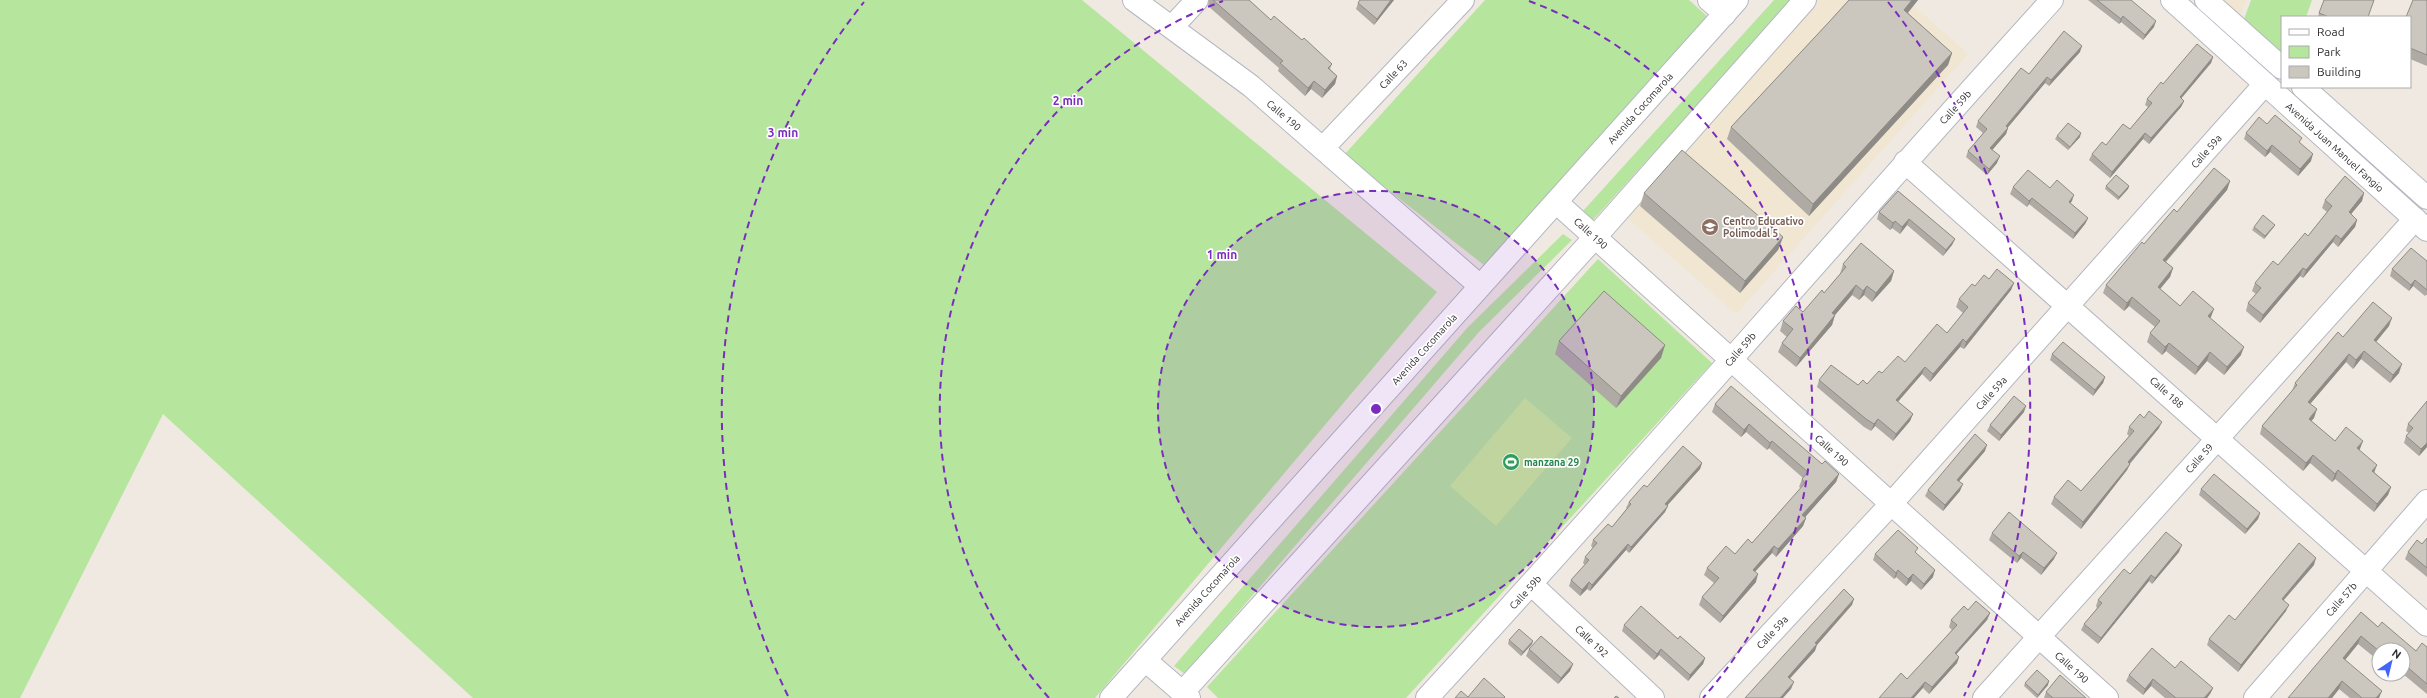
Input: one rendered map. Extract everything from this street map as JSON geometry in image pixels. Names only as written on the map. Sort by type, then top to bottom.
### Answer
[{"type":"street","name":"Calle 190","points":[[1134,0],[1251,86],[1480,286]]},
{"type":"street","points":[[1172,27],[1197,0]]},
{"type":"street","name":"Calle 63","points":[[1323,148],[1463,0]]},
{"type":"street","points":[[1709,0],[1731,7]]},
{"type":"street","points":[[1145,660],[1186,695],[1805,0]]},
{"type":"street","name":"Calle 59b","points":[[1427,698],[1532,584],[1906,162],[2052,0]]},
{"type":"street","name":"Avenida Juan Manuel Fangio","points":[[2172,0],[2421,224]]},
{"type":"street","points":[[2206,0],[2281,67]]},
{"type":"street","name":"Avenida Cocomarola","points":[[1111,698],[1731,7]]},
{"type":"street","name":"Calle 59a","points":[[1711,698],[1891,504],[2070,305],[2265,84]]},
{"type":"street","points":[[2304,88],[2427,198]]},
{"type":"street","name":"Calle 188","points":[[1906,162],[2070,305],[2427,625]]},
{"type":"street","name":"Calle 190","points":[[1556,202],[1596,236],[2107,698]]},
{"type":"street","name":"Calle 59","points":[[1984,698],[2217,437],[2421,224]]},
{"type":"street","name":"Calle 57b","points":[[2255,698],[2427,501]]},
{"type":"street","name":"Calle 192","points":[[1532,584],[1653,698]]},
{"type":"shaded area","points":[[1812,0],[1907,0],[1968,54],[1736,314],[1622,213]]},
{"type":"shaded area","points":[[2216,0],[2246,0],[2238,20]]},
{"type":"green space","points":[[0,0],[1082,0],[1437,292],[1095,698],[473,698],[163,414],[20,698],[0,698]]},
{"type":"green space","points":[[1485,0],[1689,0],[1709,18],[1485,266],[1344,155]]},
{"type":"green space","points":[[1774,0],[1792,0],[1593,220],[1583,211]]},
{"type":"green space","points":[[2251,0],[2312,0],[2306,16],[2281,16],[2281,53],[2243,22]]},
{"type":"green space","points":[[1563,234],[1572,240],[1479,332],[1185,674],[1174,666],[1468,327]]},
{"type":"green space","points":[[1598,259],[1712,363],[1406,698],[1218,698],[1207,687]]},
{"type":"green space","name":"manzana 29","points":[[1525,398],[1572,438],[1496,526],[1450,486]]},
{"type":"building","points":[[1213,0],[1249,0],[1271,20],[1274,16],[1302,40],[1304,38],[1332,64],[1328,68],[1337,76],[1325,90],[1314,81],[1308,88],[1280,63],[1283,61]]},
{"type":"building","points":[[1360,0],[1391,0],[1377,19],[1358,3]]},
{"type":"building","points":[[1849,0],[1912,0],[1904,10],[1952,53],[1813,204],[1731,127]]},
{"type":"building","points":[[2097,0],[2131,0],[2156,21],[2145,35],[2123,16],[2121,19]]},
{"type":"building","points":[[2324,0],[2374,0],[2368,16],[2326,16],[2319,13]]},
{"type":"building","points":[[2413,0],[2427,0],[2427,55],[2411,48],[2411,16],[2406,16]]},
{"type":"building","points":[[2064,31],[2082,46],[2051,80],[2047,77],[2006,126],[2008,128],[1990,148],[2000,156],[1989,169],[1968,151],[1987,129],[1978,121],[2021,68],[2029,74]]},
{"type":"building","points":[[2197,44],[2213,57],[2180,97],[2184,101],[2151,138],[2145,133],[2112,172],[2092,154],[2102,142],[2106,145],[2123,124],[2130,129],[2152,103],[2147,99],[2161,82],[2163,84]]},
{"type":"building","points":[[2275,115],[2302,138],[2299,142],[2313,154],[2300,169],[2272,145],[2267,151],[2246,133],[2259,117],[2267,124]]},
{"type":"building","points":[[2068,123],[2081,133],[2070,147],[2057,136]]},
{"type":"building","points":[[1682,150],[1783,237],[1745,281],[1644,193]]},
{"type":"building","points":[[2214,168],[2230,181],[2163,260],[2173,268],[2158,287],[2180,306],[2193,291],[2214,309],[2208,316],[2244,347],[2227,367],[2210,352],[2198,367],[2169,343],[2165,347],[2150,333],[2160,321],[2132,297],[2127,303],[2106,285],[2142,242],[2144,244],[2174,209],[2177,212]]},
{"type":"building","points":[[2028,170],[2050,188],[2057,180],[2074,195],[2069,202],[2088,218],[2075,233],[2032,198],[2029,201],[2013,187]]},
{"type":"building","points":[[2116,175],[2129,186],[2119,197],[2106,186]]},
{"type":"building","points":[[2345,176],[2364,193],[2349,212],[2357,220],[2341,239],[2336,235],[2306,270],[2303,268],[2263,315],[2248,303],[2261,288],[2255,283],[2273,261],[2278,265],[2305,233],[2308,236],[2332,206],[2325,200]]},
{"type":"building","points":[[1898,191],[1955,239],[1946,250],[1909,219],[1902,227],[1895,221],[1893,223],[1879,212]]},
{"type":"building","points":[[2263,215],[2275,225],[2265,236],[2254,227]]},
{"type":"building","points":[[1861,243],[1894,271],[1876,293],[1867,286],[1863,291],[1856,285],[1832,313],[1835,315],[1800,358],[1782,343],[1793,329],[1783,321],[1796,306],[1803,312],[1822,290],[1824,293],[1846,267],[1843,264]]},
{"type":"building","points":[[2411,248],[2427,261],[2427,290],[2415,280],[2411,285],[2392,269]]},
{"type":"building","points":[[1997,269],[2014,283],[1966,342],[1963,339],[1933,374],[1925,367],[1896,400],[1913,414],[1896,434],[1878,419],[1874,424],[1866,419],[1819,380],[1831,365],[1858,385],[1863,380],[1867,384],[1879,371],[1882,373],[1898,356],[1905,362],[1937,324],[1947,333],[1968,307],[1959,299],[1972,284],[1975,286],[1984,275],[1989,279]]},
{"type":"building","points":[[1604,291],[1665,345],[1621,396],[1559,341]]},
{"type":"building","points":[[2373,302],[2392,318],[2374,340],[2402,364],[2393,375],[2364,351],[2356,360],[2349,354],[2308,402],[2317,409],[2309,419],[2335,441],[2346,427],[2363,441],[2357,448],[2377,465],[2372,471],[2391,487],[2377,504],[2338,470],[2335,474],[2313,455],[2306,463],[2262,426],[2297,385],[2295,383],[2338,332],[2343,337]]},
{"type":"building","points":[[2063,342],[2105,377],[2095,390],[2052,354]]},
{"type":"building","points":[[1731,386],[1822,464],[1825,461],[1839,474],[1802,515],[1806,518],[1778,549],[1774,546],[1753,570],[1758,574],[1723,616],[1702,597],[1719,578],[1707,568],[1726,546],[1735,554],[1748,539],[1752,543],[1805,483],[1802,479],[1808,472],[1772,441],[1770,443],[1749,424],[1744,430],[1715,404]]},
{"type":"building","points":[[2014,396],[2026,406],[2001,435],[1990,425]]},
{"type":"building","points":[[2427,401],[2427,443],[2421,449],[2406,436],[2413,428],[2408,424]]},
{"type":"building","points":[[2149,411],[2162,422],[2128,462],[2130,464],[2083,522],[2054,497],[2068,480],[2081,491],[2134,431],[2129,427],[2140,414],[2144,418]]},
{"type":"building","points":[[1975,434],[1987,445],[1957,480],[1963,484],[1945,505],[1928,490]]},
{"type":"building","points":[[1683,446],[1702,463],[1665,504],[1668,506],[1631,547],[1628,544],[1592,585],[1589,582],[1582,590],[1571,580],[1589,560],[1585,557],[1597,543],[1593,540],[1608,524],[1612,527],[1631,504],[1629,502],[1644,485],[1647,487]]},
{"type":"building","points":[[2214,474],[2260,513],[2247,529],[2201,489]]},
{"type":"building","points":[[2009,512],[2057,553],[2044,568],[2023,552],[2019,556],[1992,533]]},
{"type":"building","points":[[1898,530],[1918,548],[1915,552],[1935,570],[1924,584],[1913,574],[1908,579],[1898,570],[1896,573],[1875,554]]},
{"type":"building","points":[[2166,532],[2182,545],[2155,578],[2151,575],[2101,638],[2084,624],[2102,603],[2098,600],[2124,569],[2130,574]]},
{"type":"building","points":[[2427,538],[2427,568],[2408,552],[2417,540],[2422,544]]},
{"type":"building","points":[[2299,543],[2316,558],[2282,599],[2289,605],[2241,665],[2209,639],[2229,615],[2235,620]]},
{"type":"building","points":[[1844,589],[1854,599],[1815,643],[1817,644],[1788,677],[1794,682],[1780,698],[1745,698]]},
{"type":"building","points":[[1976,601],[1990,613],[1955,653],[1959,657],[1932,687],[1925,682],[1911,698],[1879,698],[1901,673],[1907,679],[1957,625],[1951,620],[1964,606],[1968,610]]},
{"type":"building","points":[[1641,606],[1678,639],[1680,636],[1705,658],[1690,675],[1661,649],[1657,654],[1624,625]]},
{"type":"building","points":[[2361,612],[2378,627],[2382,622],[2405,642],[2371,642],[2371,644],[2361,636],[2343,658],[2382,691],[2376,698],[2362,698],[2342,681],[2328,698],[2288,698]]},
{"type":"building","points":[[1519,629],[1533,641],[1523,652],[1509,640]]},
{"type":"building","points":[[1541,636],[1573,664],[1561,678],[1529,649]]},
{"type":"building","points":[[2422,643],[2427,647],[2427,684],[2411,670],[2411,647],[2416,651]]},
{"type":"building","points":[[2152,648],[2175,668],[2181,661],[2213,688],[2204,698],[2176,698],[2153,679],[2145,689],[2129,675]]},
{"type":"building","points":[[2037,670],[2049,681],[2038,695],[2025,683]]},
{"type":"building","points":[[2060,675],[2086,698],[2053,698],[2046,692]]},
{"type":"building","points":[[1484,678],[1505,697],[1455,698],[1461,691],[1468,697]]},
{"type":"place","name":"Centro Educativo Polimodal 5","points":[[1710,227]]},
{"type":"place","name":"manzana 29","points":[[1511,462]]}]
